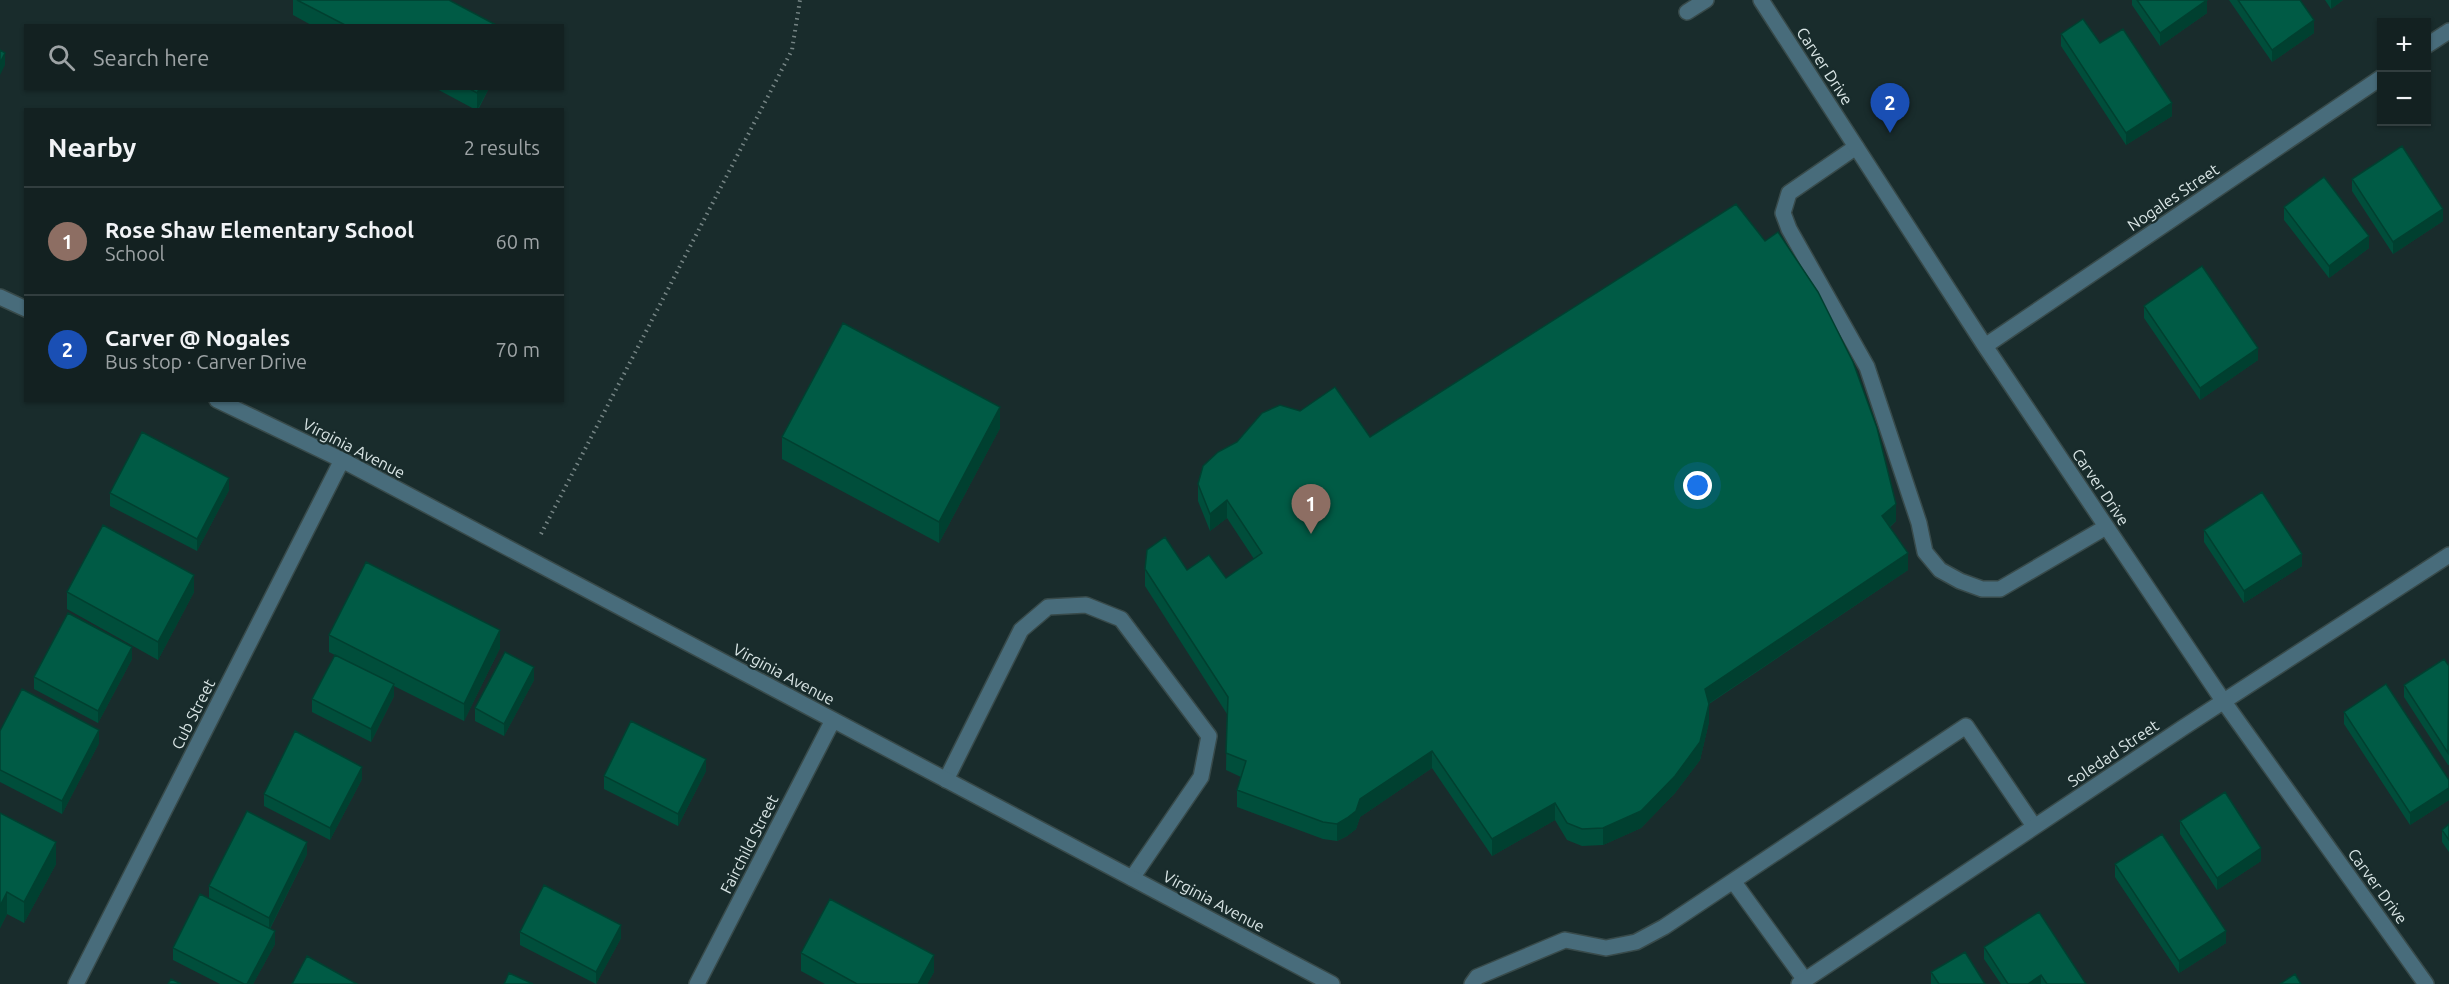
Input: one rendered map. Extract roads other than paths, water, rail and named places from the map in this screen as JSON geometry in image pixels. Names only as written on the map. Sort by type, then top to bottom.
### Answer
[{"type":"street","points":[[1688,12],[1706,0]]},
{"type":"street","name":"Carver Drive","points":[[1761,0],[1985,346],[2224,702],[2426,984]]},
{"type":"street","points":[[2431,43],[2449,31]]},
{"type":"street","name":"Nogales Street","points":[[1985,346],[2377,80]]},
{"type":"street","points":[[1856,147],[1789,193],[1783,213],[1789,229],[1867,367],[1919,523],[1925,552],[1940,570],[1960,581],[1982,590],[2000,589],[2106,527]]},
{"type":"street","points":[[0,297],[24,308]]},
{"type":"street","name":"Virginia Avenue","points":[[221,402],[342,460],[1132,878],[1316,980],[1332,984]]},
{"type":"street","name":"Cub Street","points":[[76,984],[342,460]]},
{"type":"street","name":"Soledad Street","points":[[1802,982],[2034,826],[2449,555]]},
{"type":"street","points":[[946,780],[1021,630],[1048,607],[1086,605],[1121,619],[1209,736],[1202,777],[1132,878]]},
{"type":"street","name":"Fairchild Street","points":[[697,984],[832,720]]},
{"type":"street","points":[[1472,984],[1477,977],[1565,940],[1606,948],[1636,942],[1665,927],[1966,726],[2034,826]]},
{"type":"street","points":[[1733,881],[1802,982]]},
{"type":"place","name":"Carver @ Nogales","points":[[1890,133]]},
{"type":"place","name":"Rose Shaw Elementary School","points":[[1311,534]]}]
